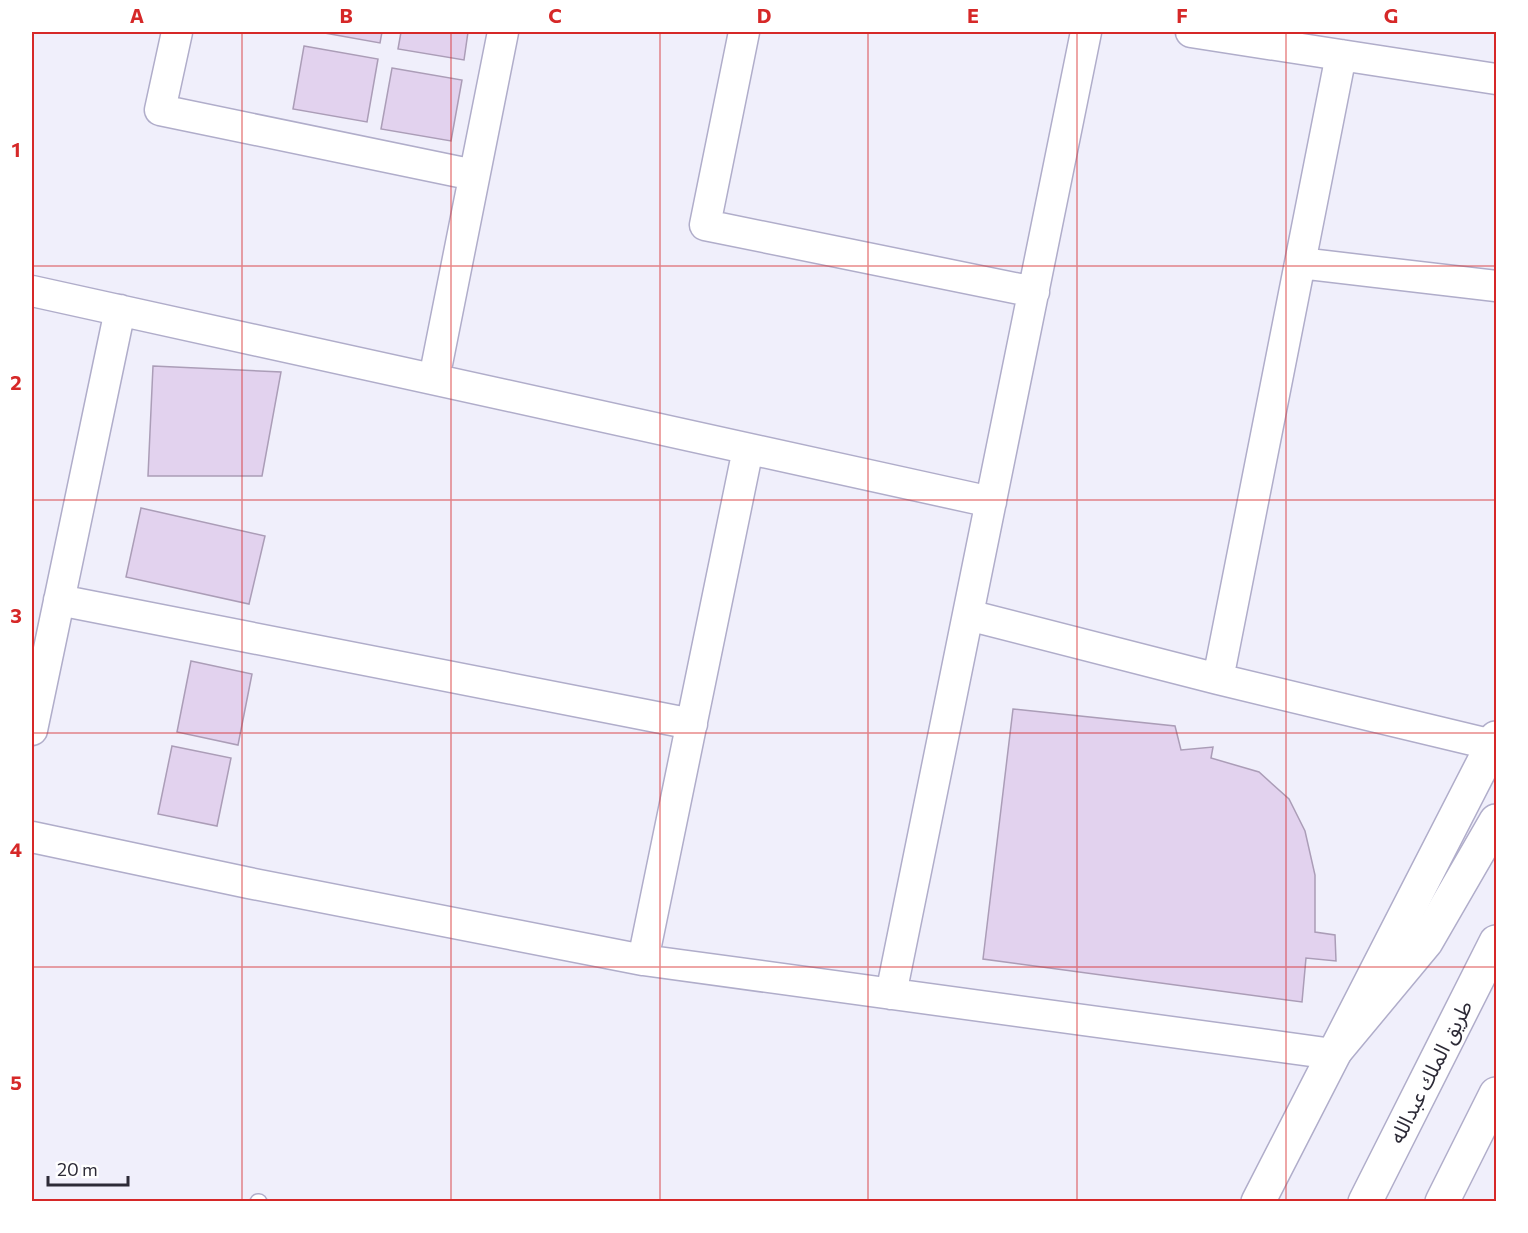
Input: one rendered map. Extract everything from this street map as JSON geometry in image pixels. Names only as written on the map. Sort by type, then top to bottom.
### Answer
[{"type":"main road","points":[[1258,1202],[1495,741]]},
{"type":"main road","points":[[1333,1054],[1426,942],[1497,821]]},
{"type":"main road","name":"طريق الملك عبدالله","points":[[1365,1202],[1497,942]]},
{"type":"main road","points":[[1442,1202],[1497,1094]]},
{"type":"street","points":[[177,32],[160,110],[474,175]]},
{"type":"street","points":[[434,379],[502,32]]},
{"type":"street","points":[[744,32],[705,225],[1034,292]]},
{"type":"street","points":[[891,994],[1086,32]]},
{"type":"street","points":[[1191,32],[1497,79]]},
{"type":"street","points":[[1218,680],[1341,55]]},
{"type":"street","points":[[1300,263],[1497,286]]},
{"type":"street","points":[[32,291],[991,502]]},
{"type":"street","points":[[32,730],[120,310]]},
{"type":"street","points":[[643,960],[748,449]]},
{"type":"street","points":[[59,600],[692,724]]},
{"type":"street","points":[[968,615],[1218,680],[1495,741]]},
{"type":"street","points":[[32,837],[249,883],[643,960],[1333,1054]]},
{"type":"building","points":[[319,32],[382,32],[380,43]]},
{"type":"building","points":[[401,32],[468,32],[464,60],[398,49]]},
{"type":"building","points":[[304,46],[378,59],[367,122],[293,109]]},
{"type":"building","points":[[392,68],[462,80],[451,141],[381,129]]},
{"type":"building","points":[[153,366],[281,372],[262,476],[148,476]]},
{"type":"building","points":[[141,508],[265,536],[249,604],[126,577]]},
{"type":"building","points":[[191,661],[252,674],[238,745],[177,732]]},
{"type":"building","points":[[1013,709],[1175,726],[1181,750],[1213,747],[1211,758],[1259,772],[1289,799],[1305,831],[1315,875],[1315,932],[1335,935],[1336,961],[1306,958],[1302,1002],[983,959]]},
{"type":"building","points":[[172,746],[231,758],[217,826],[158,814]]}]
